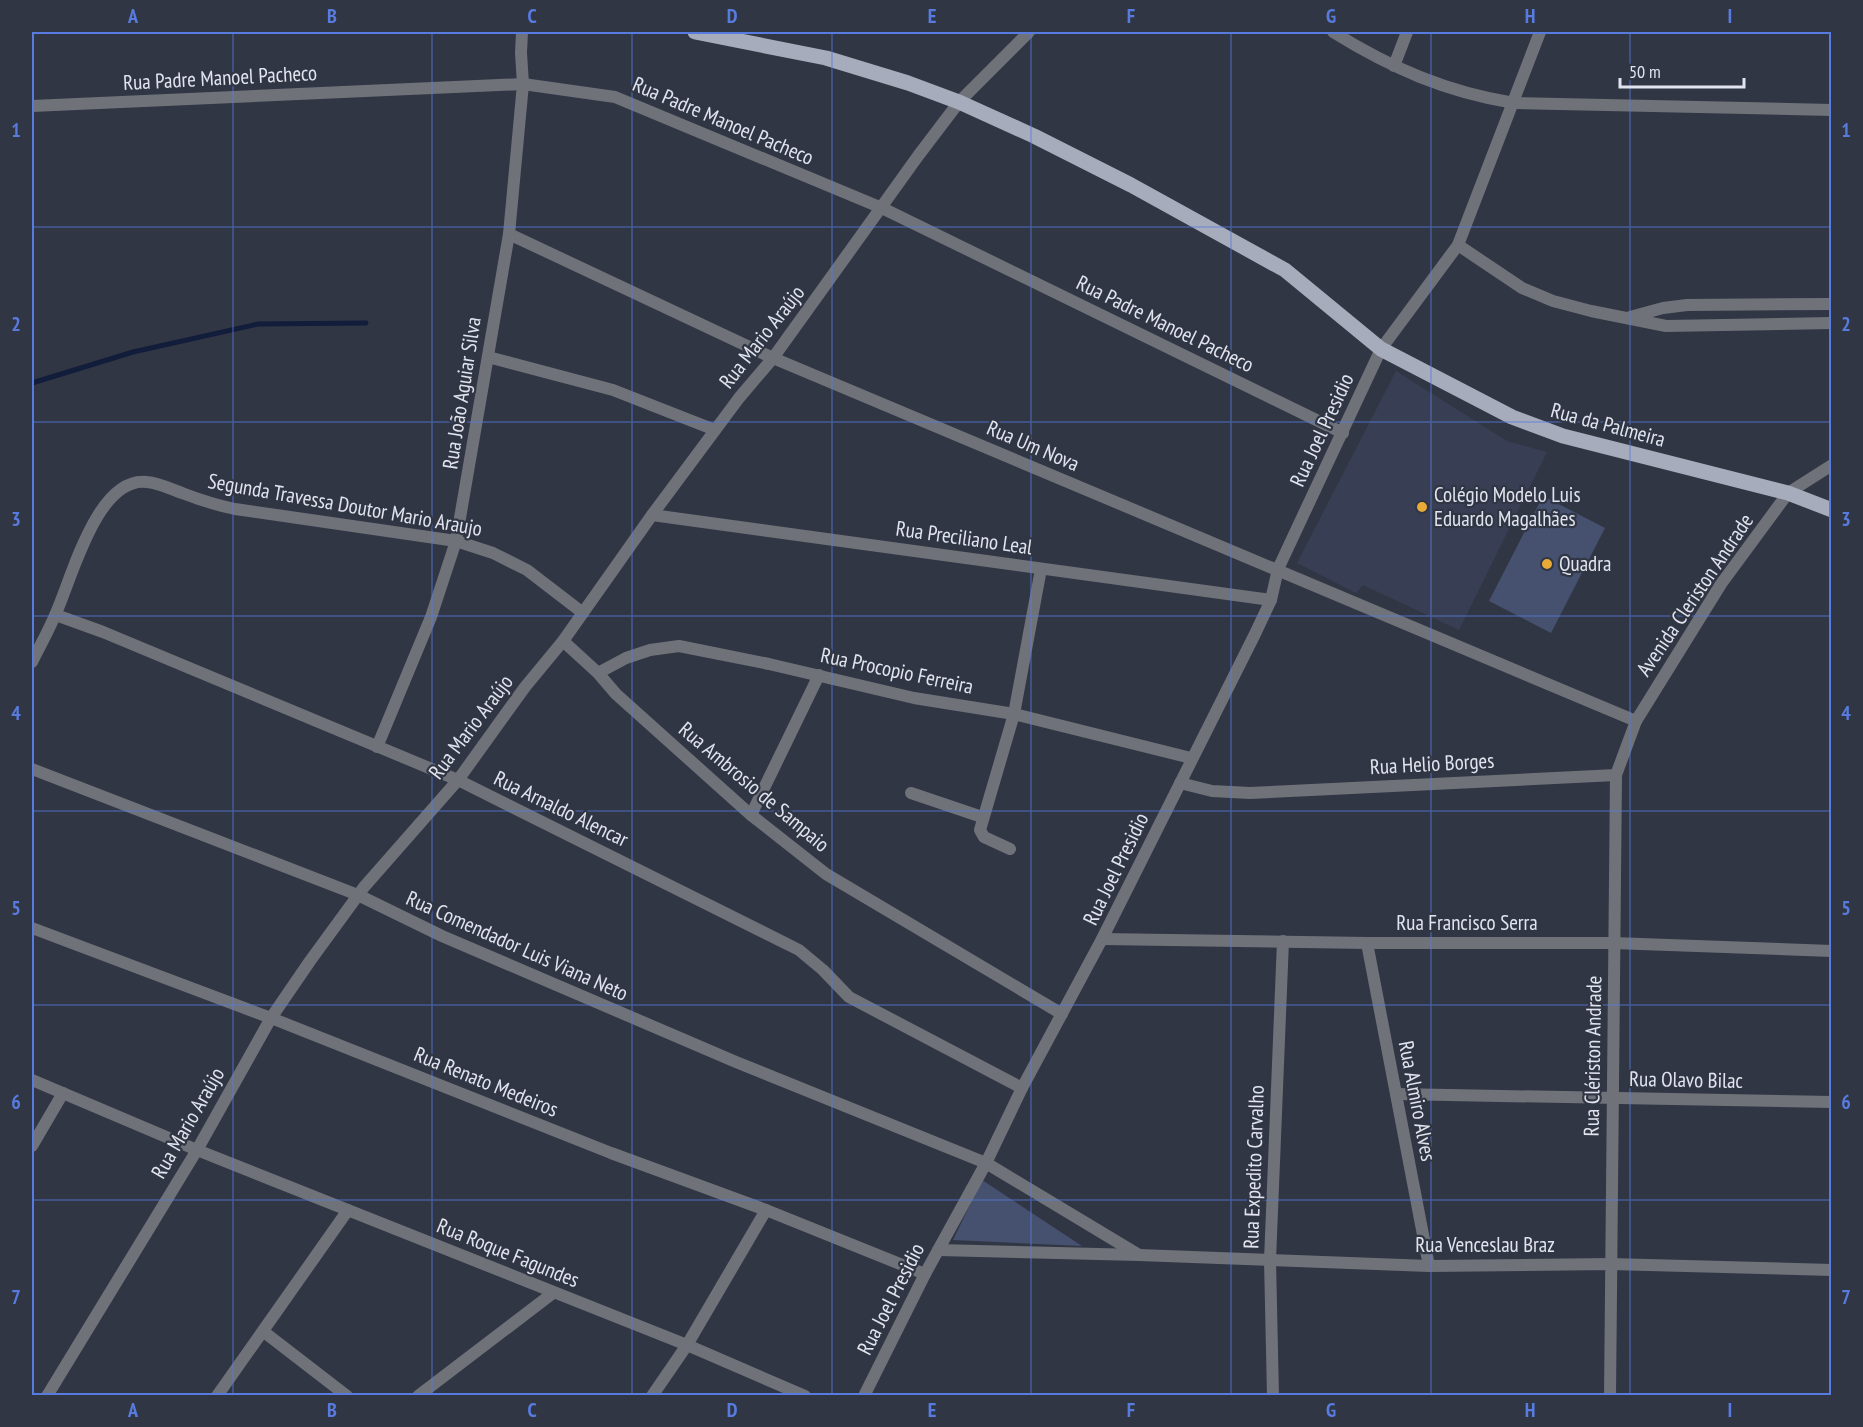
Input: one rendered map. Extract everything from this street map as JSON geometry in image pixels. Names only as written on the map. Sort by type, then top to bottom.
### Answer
[{"type":"main road","name":"Rua da Palmeira","points":[[695,32],[826,58],[908,83],[959,102],[1034,136],[1131,185],[1285,270],[1381,349],[1531,425],[1563,436],[1788,493],[1832,510]]},
{"type":"street","name":"Rua João Aguiar Silva","points":[[377,747],[431,617],[456,542],[509,234],[523,84],[522,32]]},
{"type":"street","name":"Rua Mario Araújo","points":[[47,1395],[197,1150],[271,1018],[358,895],[458,780],[525,687],[563,641],[715,430],[773,358],[959,102],[1029,32]]},
{"type":"street","points":[[1333,32],[1394,66],[1442,87],[1476,97],[1514,103],[1832,110]]},
{"type":"street","points":[[1394,66],[1407,32]]},
{"type":"street","name":"Rua Joel Presidio","points":[[864,1395],[925,1274],[986,1163],[1022,1088],[1102,939],[1271,600],[1278,569],[1381,349],[1458,245],[1540,32]]},
{"type":"street","name":"Rua Padre Manoel Pacheco","points":[[32,106],[523,84],[615,97],[882,208],[1343,433]]},
{"type":"street","name":"Rua Um Nova","points":[[509,234],[773,358],[1636,721]]},
{"type":"street","points":[[1458,245],[1522,288],[1553,301],[1591,311],[1666,326],[1828,323],[1828,304],[1688,305],[1663,308],[1628,318]]},
{"type":"street","points":[[488,357],[613,390],[715,430]]},
{"type":"street","points":[[1788,493],[1832,465]]},
{"type":"street","name":"Segunda Travessa Doutor Mario Araujo","points":[[32,662],[56,615],[102,507],[118,490],[130,483],[138,482],[161,485],[212,504],[235,509],[456,542],[493,553],[527,570],[583,613]]},
{"type":"street","name":"Avenida Cleriston Andrade","points":[[1636,721],[1720,584],[1788,493]]},
{"type":"street","name":"Rua Preciliano Leal","points":[[652,515],[1271,600]]},
{"type":"street","points":[[1010,849],[981,834],[982,817],[1014,714],[1041,569]]},
{"type":"street","name":"Rua Arnaldo Alencar","points":[[56,615],[103,632],[458,780],[799,950],[823,970],[849,997],[1022,1088]]},
{"type":"street","name":"Rua Ambrosio de Sampaio","points":[[563,641],[616,694],[751,815],[826,874],[1062,1014]]},
{"type":"street","name":"Rua Procopio Ferreira","points":[[598,674],[634,655],[679,646],[819,675],[914,698],[1014,714],[1191,758]]},
{"type":"street","points":[[751,815],[819,675]]},
{"type":"street","name":"Rua Clériston Andrade","points":[[1610,1395],[1611,1098],[1616,775],[1636,721]]},
{"type":"street","name":"Rua Comendador Luis Viana Neto","points":[[32,769],[358,895],[442,936],[725,1057],[986,1163],[1138,1255]]},
{"type":"street","name":"Rua Helio Borges","points":[[1180,783],[1212,790],[1250,793],[1616,775]]},
{"type":"street","points":[[911,794],[982,817]]},
{"type":"street","name":"Rua Renato Medeiros","points":[[32,928],[271,1018],[925,1274]]},
{"type":"street","name":"Rua Francisco Serra","points":[[1102,939],[1367,943],[1613,943],[1832,951]]},
{"type":"street","name":"Rua Expedito Carvalho","points":[[1273,1395],[1270,1260],[1283,941]]},
{"type":"street","name":"Rua Almiro Alves","points":[[1367,943],[1429,1266]]},
{"type":"street","name":"Rua Roque Fagundes","points":[[32,1080],[197,1150],[687,1345],[805,1395]]},
{"type":"street","points":[[32,1146],[63,1093]]},
{"type":"street","name":"Rua Olavo Bilac","points":[[1396,1094],[1832,1102]]},
{"type":"street","points":[[218,1395],[348,1210]]},
{"type":"street","points":[[652,1395],[687,1345],[766,1210]]},
{"type":"street","name":"Rua Venceslau Braz","points":[[938,1250],[1429,1266],[1611,1264],[1832,1270]]},
{"type":"street","points":[[418,1395],[553,1293]]},
{"type":"street","points":[[264,1332],[347,1395]]},
{"type":"shaded area","name":"Colégio Modelo Luis Eduardo Magalhães","points":[[1396,371],[1507,441],[1547,452],[1459,630],[1363,585],[1356,593],[1297,563]]},
{"type":"shaded area","name":"Quadra","points":[[1543,496],[1605,528],[1551,633],[1489,601]]},
{"type":"shaded area","points":[[982,1180],[1082,1246],[953,1240]]},
{"type":"waterway","points":[[32,383],[133,352],[258,324],[366,323]]},
{"type":"place","name":"Colégio Modelo Luis Eduardo Magalhães","points":[[1422,507]]},
{"type":"place","name":"Quadra","points":[[1547,564]]}]
